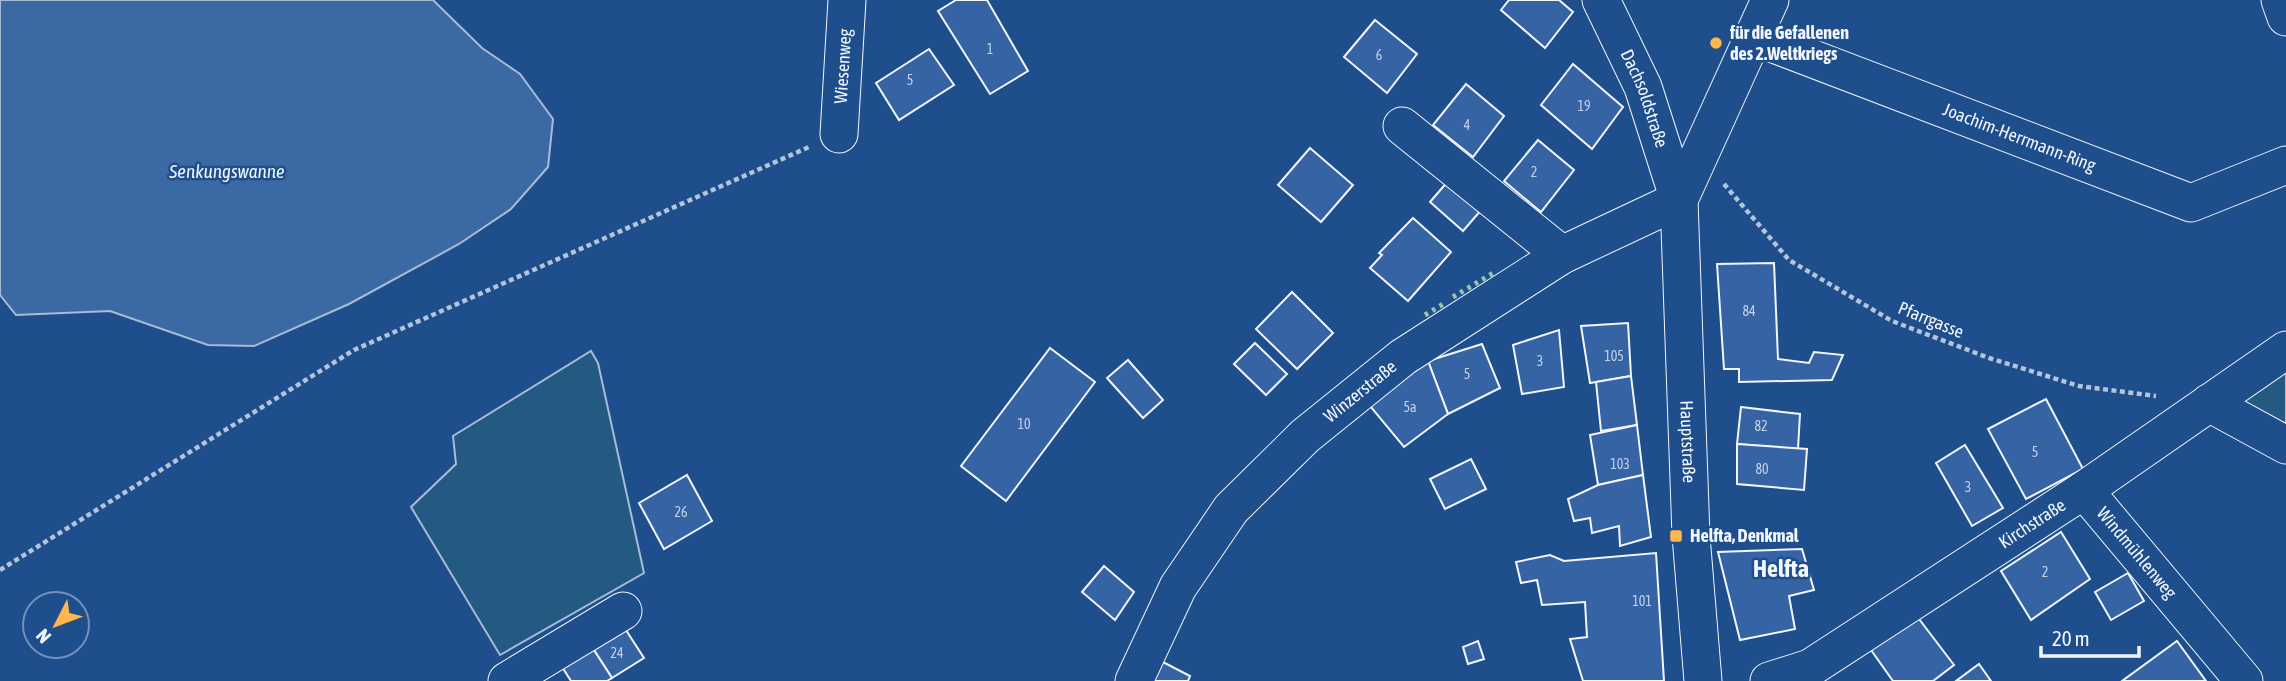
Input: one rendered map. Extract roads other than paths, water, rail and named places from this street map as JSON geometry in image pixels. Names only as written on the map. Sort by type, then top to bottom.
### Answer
[{"type":"street","name":"Wiesenweg","points":[[839,134],[848,0]]},
{"type":"street","name":"Dachsoldstraße","points":[[1601,0],[1643,88],[1679,200]]},
{"type":"street","points":[[1679,200],[1770,0]]},
{"type":"street","points":[[2280,0],[2286,17]]},
{"type":"street","name":"Joachim-Herrmann-Ring","points":[[1754,36],[2190,203],[2286,165]]},
{"type":"street","points":[[1402,126],[1562,255]]},
{"type":"street","name":"Winzerstraße","points":[[1134,681],[1178,587],[1231,509],[1305,436],[1403,357],[1562,255],[1679,200]]},
{"type":"street","name":"Hauptstraße","points":[[1679,200],[1691,536],[1703,681]]},
{"type":"street","name":"Kirchstraße","points":[[1769,681],[1810,668],[2084,490],[2286,350]]},
{"type":"street","points":[[2209,403],[2286,445]]},
{"type":"street","name":"Windmühlenweg","points":[[2084,490],[2244,681]]},
{"type":"street","points":[[508,681],[623,611]]},
{"type":"water","name":"Senkungswanne","points":[[0,0],[433,0],[482,48],[520,74],[553,119],[548,167],[511,209],[459,244],[349,304],[254,346],[208,345],[110,311],[16,315],[0,295]]},
{"type":"place","name":"für die Gefallenen des 2.Weltkriegs","points":[[1716,43]]},
{"type":"place","name":"Helfta, Denkmal","points":[[1676,536]]},
{"type":"district","name":"Helfta","points":[[1781,569]]}]
